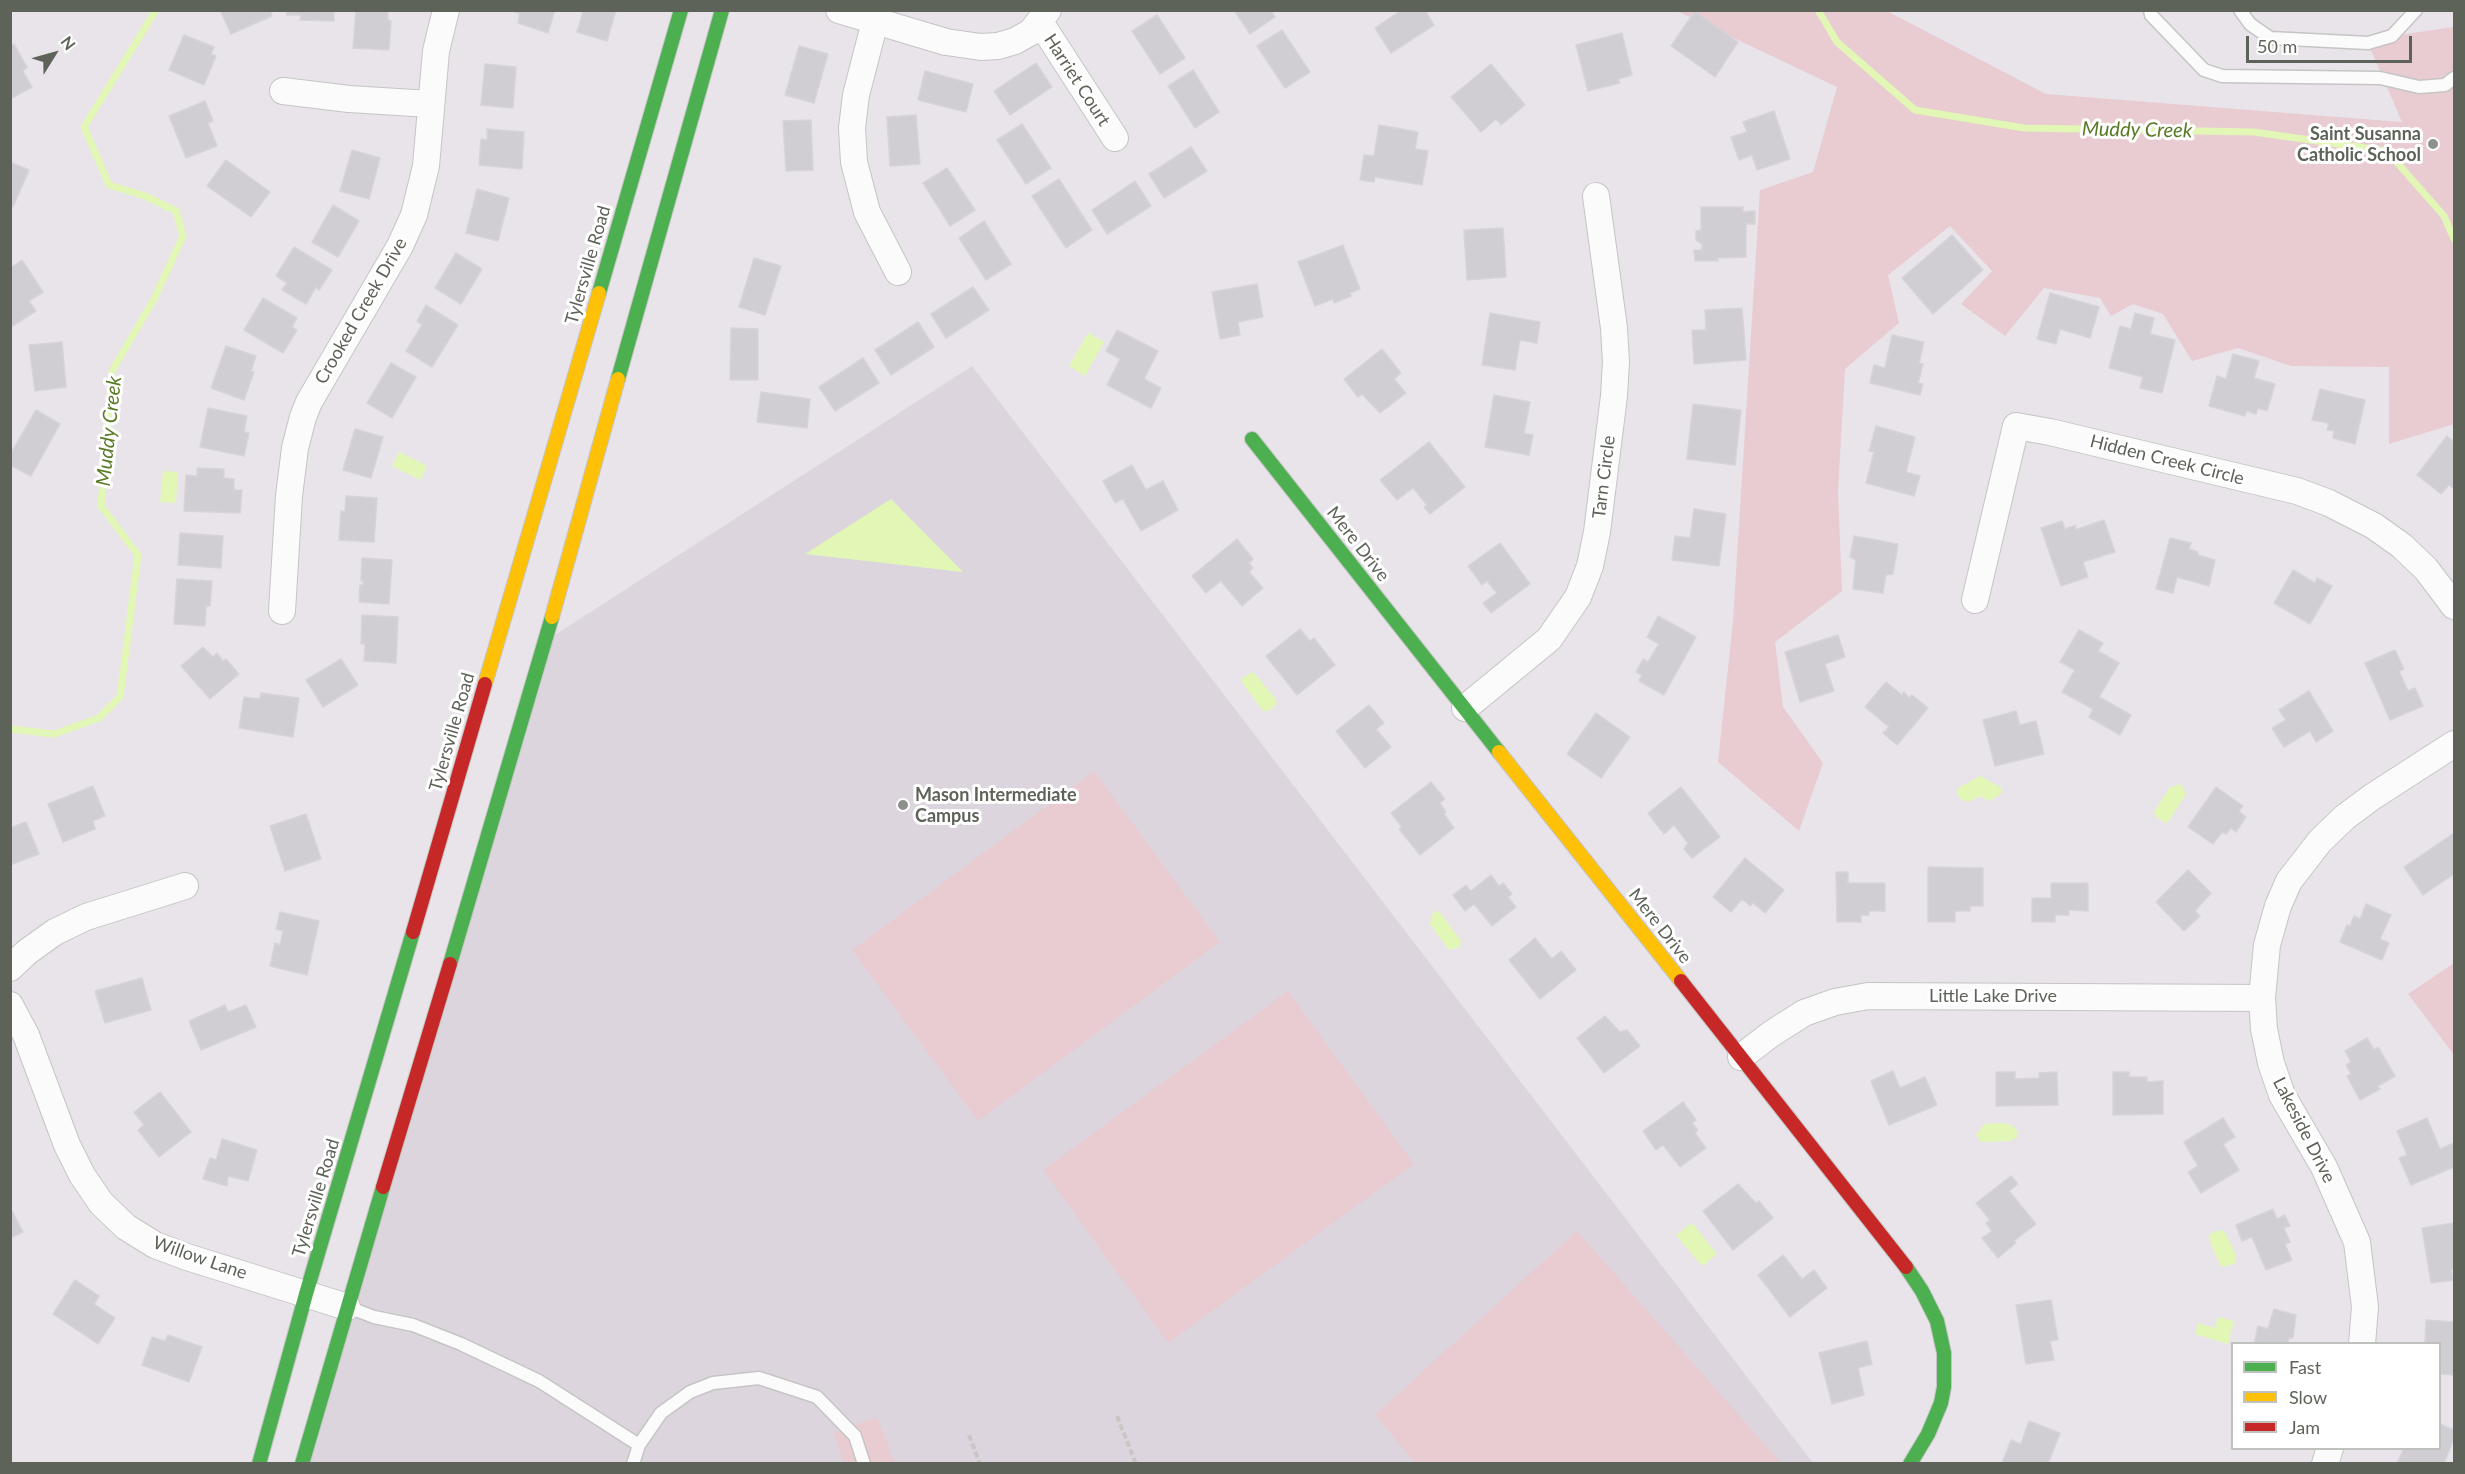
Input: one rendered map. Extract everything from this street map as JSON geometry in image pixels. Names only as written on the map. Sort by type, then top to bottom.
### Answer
[{"type":"main road","name":"Tylersville Road","points":[[259,1464],[306,1294],[681,10]]},
{"type":"main road","points":[[302,1464],[547,640],[564,568],[723,10]]},
{"type":"main road","name":"Mere Drive","points":[[1252,439],[1894,1250],[1923,1291],[1937,1321],[1944,1353],[1942,1395],[1928,1434],[1910,1464]]},
{"type":"street","name":"Crooked Creek Drive","points":[[282,612],[289,496],[295,448],[303,417],[309,402],[400,246],[414,215],[426,166],[436,51],[446,10]]},
{"type":"street","points":[[839,10],[876,16],[946,42],[981,47],[998,46],[1015,41],[1031,32],[1043,16]]},
{"type":"street","points":[[876,16],[855,94],[852,128],[854,162],[867,212],[898,272]]},
{"type":"street","name":"Harriet Court","points":[[1043,16],[1115,138]]},
{"type":"street","points":[[283,91],[349,99],[430,104]]},
{"type":"street","name":"Tarn Circle","points":[[1465,708],[1549,639],[1578,597],[1590,566],[1597,532],[1612,419],[1616,362],[1614,328],[1596,196]]},
{"type":"street","name":"Hidden Creek Circle","points":[[1975,600],[2016,426],[2050,432],[2297,491],[2329,503],[2374,526],[2402,546],[2426,569],[2454,606]]},
{"type":"street","name":"Lakeside Drive","points":[[2362,1342],[2365,1306],[2357,1242],[2324,1167],[2282,1095],[2271,1063],[2264,1029],[2262,998],[2267,945],[2278,906],[2289,881],[2299,867],[2345,818],[2372,797],[2454,744]]},
{"type":"street","points":[[10,968],[27,952],[55,932],[86,917],[185,886]]},
{"type":"street","name":"Little Lake Drive","points":[[1741,1057],[1770,1034],[1804,1013],[1835,1002],[1868,996],[2262,998]]},
{"type":"street","name":"Willow Lane","points":[[10,1005],[26,1035],[67,1145],[82,1175],[101,1203],[126,1227],[155,1245],[187,1257],[347,1307]]},
{"type":"lane","points":[[2150,10],[2151,15],[2204,70],[2222,76],[2380,78],[2419,87],[2445,85],[2454,78]]},
{"type":"lane","points":[[2241,10],[2250,24],[2270,38],[2368,43],[2392,36],[2416,10]]},
{"type":"lane","points":[[347,1307],[374,1317],[413,1325],[461,1344],[539,1381],[639,1445]]},
{"type":"lane","points":[[633,1464],[639,1445],[662,1413],[690,1392],[713,1383],[759,1378],[817,1398],[855,1436],[864,1464]]},
{"type":"path","points":[[1117,1416],[1136,1464]]},
{"type":"path","points":[[969,1435],[980,1464]]},
{"type":"shaded area","points":[[1677,11],[1887,11],[2046,94],[2402,122],[2368,43],[2392,36],[2454,27],[2454,424],[2389,444],[2389,367],[2291,366],[2238,348],[2192,361],[2163,314],[2133,304],[2111,316],[2100,298],[2044,288],[2005,336],[1961,304],[1992,271],[1950,226],[1888,275],[1899,323],[1845,369],[1838,491],[1842,591],[1775,642],[1783,707],[1823,763],[1799,831],[1718,762],[1733,621],[1760,190],[1813,172],[1837,87]]},
{"type":"shaded area","points":[[1088,333],[1104,342],[1085,376],[1069,366]]},
{"type":"shaded area","name":"Mason Intermediate Campus","points":[[972,366],[1813,1463],[302,1464],[547,640]]},
{"type":"shaded area","points":[[399,452],[427,466],[420,480],[392,466]]},
{"type":"shaded area","points":[[163,471],[178,472],[176,503],[160,502]]},
{"type":"shaded area","points":[[891,499],[963,572],[805,554]]},
{"type":"shaded area","points":[[1254,673],[1275,698],[1277,704],[1268,711],[1263,711],[1243,684],[1241,679]]},
{"type":"shaded area","points":[[1094,771],[1220,942],[978,1121],[852,950]]},
{"type":"shaded area","points":[[1980,776],[2002,788],[2001,794],[1989,801],[1980,796],[1968,802],[1961,799],[1957,794],[1958,788]]},
{"type":"shaded area","points":[[2179,783],[2186,794],[2169,821],[2165,823],[2155,816],[2154,812],[2170,787]]},
{"type":"shaded area","points":[[1439,911],[1461,941],[1460,947],[1449,950],[1430,924],[1433,913]]},
{"type":"shaded area","points":[[2454,963],[2454,1055],[2408,994]]},
{"type":"shaded area","points":[[1288,991],[1414,1164],[1168,1343],[1043,1170]]},
{"type":"shaded area","points":[[2005,1123],[2013,1126],[2017,1131],[2017,1137],[2011,1141],[1981,1142],[1976,1135],[1984,1124]]},
{"type":"shaded area","points":[[1692,1223],[1717,1254],[1702,1266],[1676,1235]]},
{"type":"shaded area","points":[[2220,1230],[2225,1232],[2236,1255],[2235,1263],[2224,1267],[2220,1265],[2209,1239],[2210,1234]]},
{"type":"shaded area","points":[[1577,1231],[1781,1463],[1415,1463],[1375,1415]]},
{"type":"shaded area","points":[[2218,1317],[2234,1321],[2228,1344],[2195,1334],[2198,1323],[2215,1328]]},
{"type":"shaded area","points":[[877,1417],[895,1463],[844,1463],[833,1433]]},
{"type":"building","points":[[220,10],[270,10],[272,16],[231,34]]},
{"type":"building","points":[[287,10],[334,10],[334,21],[300,20],[301,15],[287,15]]},
{"type":"building","points":[[356,10],[388,10],[388,20],[391,21],[389,50],[353,48]]},
{"type":"building","points":[[511,10],[555,10],[548,33],[518,23],[520,14]]},
{"type":"building","points":[[577,10],[616,10],[607,41],[577,32],[583,12]]},
{"type":"building","points":[[1234,10],[1271,10],[1275,17],[1250,34]]},
{"type":"building","points":[[1402,10],[1425,10],[1434,25],[1391,53],[1375,28]]},
{"type":"building","points":[[1695,11],[1738,42],[1715,77],[1671,46]]},
{"type":"building","points":[[1157,15],[1185,58],[1160,74],[1132,31]]},
{"type":"building","points":[[1282,30],[1310,72],[1285,88],[1257,46]]},
{"type":"building","points":[[1622,33],[1632,75],[1618,79],[1620,83],[1588,91],[1576,45]]},
{"type":"building","points":[[184,35],[214,47],[211,54],[216,56],[204,85],[169,70]]},
{"type":"building","points":[[14,44],[27,67],[23,71],[32,87],[10,99],[10,46]]},
{"type":"building","points":[[799,46],[828,54],[814,103],[785,95]]},
{"type":"building","points":[[1036,63],[1052,87],[1010,115],[994,91]]},
{"type":"building","points":[[485,64],[516,67],[513,108],[481,105]]},
{"type":"building","points":[[1491,64],[1525,105],[1501,125],[1496,119],[1481,132],[1451,97]]},
{"type":"building","points":[[1193,70],[1219,112],[1195,128],[1168,86]]},
{"type":"building","points":[[925,71],[973,84],[966,112],[918,100]]},
{"type":"building","points":[[205,101],[213,121],[208,123],[217,146],[186,158],[169,116]]},
{"type":"building","points":[[1774,111],[1790,159],[1757,170],[1752,155],[1739,160],[1731,137],[1747,132],[1743,122]]},
{"type":"building","points":[[916,115],[920,164],[890,166],[887,117]]},
{"type":"building","points":[[811,120],[813,170],[786,171],[783,121]]},
{"type":"building","points":[[1022,124],[1051,168],[1026,184],[997,140]]},
{"type":"building","points":[[1379,125],[1418,132],[1415,149],[1428,151],[1422,185],[1375,177],[1374,182],[1360,180],[1364,155],[1374,156]]},
{"type":"building","points":[[487,129],[524,132],[522,169],[479,165],[481,139],[487,140]]},
{"type":"building","points":[[1191,147],[1207,171],[1164,198],[1149,174]]},
{"type":"building","points":[[352,150],[380,158],[369,199],[340,191]]},
{"type":"building","points":[[226,160],[270,192],[251,217],[207,186]]},
{"type":"building","points":[[10,162],[29,170],[13,207],[10,206]]},
{"type":"building","points":[[947,168],[975,210],[950,226],[923,183]]},
{"type":"building","points":[[1059,179],[1092,230],[1066,248],[1032,196]]},
{"type":"building","points":[[1135,181],[1151,206],[1107,234],[1092,210]]},
{"type":"building","points":[[477,189],[509,198],[498,241],[466,233]]},
{"type":"building","points":[[333,205],[359,221],[338,257],[312,242]]},
{"type":"building","points":[[1701,207],[1743,207],[1743,212],[1755,211],[1755,224],[1746,224],[1746,257],[1695,261],[1694,250],[1702,250],[1702,244],[1696,240],[1696,231],[1701,230]]},
{"type":"building","points":[[984,221],[1011,264],[986,280],[959,238]]},
{"type":"building","points":[[1503,228],[1506,277],[1467,280],[1464,230]]},
{"type":"building","points":[[1952,235],[1983,270],[1933,314],[1902,278]]},
{"type":"building","points":[[1343,245],[1360,289],[1350,293],[1351,296],[1334,303],[1333,299],[1315,306],[1298,262]]},
{"type":"building","points":[[294,247],[332,270],[319,290],[316,287],[306,304],[282,290],[287,283],[276,276]]},
{"type":"building","points":[[456,253],[482,269],[461,304],[435,288]]},
{"type":"building","points":[[754,258],[781,266],[765,315],[739,307]]},
{"type":"building","points":[[22,260],[43,292],[29,301],[36,311],[11,327],[10,268]]},
{"type":"building","points":[[1257,284],[1263,317],[1238,322],[1240,335],[1220,339],[1212,292]]},
{"type":"building","points":[[973,287],[989,310],[946,338],[931,314]]},
{"type":"building","points":[[2050,293],[2099,307],[2090,338],[2060,329],[2056,344],[2037,339]]},
{"type":"building","points":[[263,298],[297,318],[292,327],[297,330],[283,353],[244,330]]},
{"type":"building","points":[[426,305],[458,325],[432,367],[406,351],[422,325],[417,321]]},
{"type":"building","points":[[1742,308],[1746,360],[1694,364],[1692,330],[1706,330],[1705,310]]},
{"type":"building","points":[[1490,313],[1540,322],[1537,343],[1520,340],[1515,370],[1482,365]]},
{"type":"building","points":[[2135,313],[2154,318],[2150,334],[2175,340],[2162,393],[2140,388],[2143,377],[2109,368],[2120,326],[2131,329]]},
{"type":"building","points":[[918,322],[934,347],[891,375],[875,350]]},
{"type":"building","points":[[731,328],[758,329],[758,380],[730,380]]},
{"type":"building","points":[[1117,330],[1158,351],[1144,379],[1161,388],[1151,408],[1107,385],[1120,359],[1106,351]]},
{"type":"building","points":[[1892,335],[1924,342],[1919,363],[1923,364],[1918,383],[1923,384],[1920,395],[1870,383],[1874,365],[1885,368]]},
{"type":"building","points":[[62,342],[66,387],[35,391],[29,345]]},
{"type":"building","points":[[226,346],[256,356],[251,371],[254,372],[244,400],[211,388]]},
{"type":"building","points":[[1382,349],[1401,373],[1394,379],[1406,393],[1380,413],[1362,394],[1358,397],[1344,379]]},
{"type":"building","points":[[2233,354],[2259,361],[2254,378],[2275,384],[2267,411],[2258,408],[2256,414],[2247,411],[2245,416],[2209,406],[2217,376],[2226,379]]},
{"type":"building","points":[[863,358],[879,383],[835,411],[819,387]]},
{"type":"building","points":[[391,363],[416,377],[392,418],[367,403]]},
{"type":"building","points":[[2320,389],[2365,400],[2355,444],[2333,438],[2334,431],[2327,430],[2329,423],[2312,420]]},
{"type":"building","points":[[761,392],[810,399],[807,428],[757,422]]},
{"type":"building","points":[[1494,395],[1530,402],[1524,433],[1533,435],[1529,455],[1485,447]]},
{"type":"building","points":[[1693,404],[1741,410],[1735,465],[1687,459]]},
{"type":"building","points":[[208,408],[247,416],[244,432],[249,433],[244,456],[200,447]]},
{"type":"building","points":[[36,410],[60,424],[31,476],[10,465],[10,455]]},
{"type":"building","points":[[1876,426],[1915,437],[1906,472],[1920,476],[1914,496],[1866,483],[1874,452],[1869,451]]},
{"type":"building","points":[[355,429],[383,437],[371,478],[343,470]]},
{"type":"building","points":[[2447,436],[2454,442],[2454,489],[2449,485],[2441,494],[2417,475]]},
{"type":"building","points":[[1429,442],[1465,487],[1430,514],[1424,507],[1427,505],[1413,488],[1397,500],[1380,480]]},
{"type":"building","points":[[1132,465],[1146,490],[1163,481],[1178,510],[1141,531],[1123,499],[1115,503],[1103,481]]},
{"type":"building","points":[[197,468],[224,469],[224,478],[234,479],[234,490],[242,490],[240,513],[184,511],[186,475],[197,476]]},
{"type":"building","points":[[346,496],[377,498],[374,542],[339,540],[341,511],[345,512]]},
{"type":"building","points":[[1694,509],[1726,514],[1719,566],[1672,560],[1675,536],[1690,538]]},
{"type":"building","points":[[2104,520],[2115,552],[2083,562],[2088,577],[2061,586],[2041,528],[2062,521],[2065,529],[2076,525],[2075,530]]},
{"type":"building","points":[[180,533],[223,536],[221,568],[178,565]]},
{"type":"building","points":[[1854,536],[1898,544],[1893,574],[1886,575],[1883,593],[1853,589],[1856,560],[1850,557]]},
{"type":"building","points":[[2170,538],[2191,543],[2189,549],[2198,552],[2198,555],[2215,560],[2209,586],[2177,577],[2173,593],[2156,589]]},
{"type":"building","points":[[1237,539],[1253,559],[1249,563],[1253,568],[1249,572],[1263,588],[1242,606],[1221,581],[1206,593],[1192,576]]},
{"type":"building","points":[[1500,543],[1530,584],[1491,613],[1483,603],[1497,593],[1487,581],[1482,585],[1468,566]]},
{"type":"building","points":[[362,558],[392,560],[389,604],[359,602],[360,585],[363,585],[361,581]]},
{"type":"building","points":[[2293,570],[2315,583],[2317,578],[2332,586],[2310,624],[2274,603]]},
{"type":"building","points":[[177,579],[212,581],[210,606],[206,606],[205,626],[174,624]]},
{"type":"building","points":[[362,615],[398,617],[396,663],[364,661],[365,644],[361,644]]},
{"type":"building","points":[[1658,616],[1696,637],[1664,695],[1639,681],[1642,675],[1636,672],[1643,659],[1648,662],[1659,644],[1647,637]]},
{"type":"building","points":[[1300,629],[1310,641],[1314,638],[1335,665],[1297,695],[1266,656]]},
{"type":"building","points":[[2079,630],[2103,643],[2098,651],[2119,663],[2099,697],[2131,715],[2120,735],[2089,717],[2093,709],[2062,692],[2075,670],[2060,662]]},
{"type":"building","points":[[1838,635],[1845,657],[1825,664],[1834,691],[1800,702],[1785,652]]},
{"type":"building","points":[[203,647],[213,657],[217,653],[223,661],[226,659],[239,674],[210,699],[181,666]]},
{"type":"building","points":[[2395,650],[2404,669],[2399,671],[2408,691],[2415,688],[2423,706],[2390,720],[2365,663]]},
{"type":"building","points":[[341,659],[358,685],[323,707],[306,680]]},
{"type":"building","points":[[1886,682],[1902,695],[1904,692],[1909,698],[1912,695],[1928,708],[1897,745],[1883,733],[1889,727],[1865,707]]},
{"type":"building","points":[[2309,691],[2333,731],[2316,742],[2310,731],[2284,747],[2272,728],[2286,720],[2279,710]]},
{"type":"building","points":[[261,693],[299,698],[293,737],[239,728],[244,697],[260,699]]},
{"type":"building","points":[[1369,705],[1384,723],[1376,729],[1391,747],[1365,768],[1336,731]]},
{"type":"building","points":[[2016,711],[2020,725],[2036,721],[2044,754],[1995,766],[1983,720]]},
{"type":"building","points":[[1596,713],[1630,737],[1601,778],[1567,754]]},
{"type":"building","points":[[1431,782],[1445,799],[1440,803],[1446,812],[1444,814],[1454,828],[1420,855],[1399,829],[1402,827],[1391,813]]},
{"type":"building","points":[[93,786],[105,816],[93,821],[95,829],[63,842],[48,804]]},
{"type":"building","points":[[1681,787],[1720,837],[1692,858],[1684,849],[1688,843],[1674,825],[1664,834],[1648,813]]},
{"type":"building","points":[[2216,787],[2243,806],[2239,811],[2246,817],[2236,832],[2231,828],[2226,834],[2222,832],[2213,844],[2188,827]]},
{"type":"building","points":[[306,814],[321,859],[285,871],[270,826]]},
{"type":"building","points":[[26,822],[39,854],[10,865],[10,828]]},
{"type":"building","points":[[2454,833],[2454,874],[2423,895],[2404,867]]},
{"type":"building","points":[[1745,858],[1784,890],[1765,913],[1753,903],[1750,906],[1742,899],[1731,912],[1713,897]]},
{"type":"building","points":[[1928,867],[1983,868],[1983,906],[1970,906],[1970,911],[1955,911],[1955,922],[1928,922]]},
{"type":"building","points":[[2188,870],[2211,893],[2195,911],[2200,916],[2184,931],[2156,902]]},
{"type":"building","points":[[1836,872],[1848,872],[1848,883],[1885,883],[1885,911],[1869,911],[1869,915],[1861,915],[1861,922],[1837,922]]},
{"type":"building","points":[[1491,875],[1499,886],[1503,883],[1512,894],[1508,897],[1516,907],[1492,926],[1474,904],[1465,911],[1453,895],[1466,885],[1471,891]]},
{"type":"building","points":[[2051,883],[2088,883],[2088,911],[2069,910],[2069,915],[2055,915],[2055,922],[2032,922],[2032,898],[2051,898]]},
{"type":"building","points":[[2366,904],[2391,915],[2380,939],[2389,943],[2382,960],[2340,942],[2347,925],[2350,926],[2354,916],[2360,919]]},
{"type":"building","points":[[280,912],[319,921],[307,975],[270,966],[275,943],[280,945],[283,931],[276,929]]},
{"type":"building","points":[[1535,938],[1552,959],[1561,951],[1576,970],[1540,999],[1509,960]]},
{"type":"building","points":[[142,978],[151,1010],[105,1023],[95,991]]},
{"type":"building","points":[[225,1005],[228,1012],[246,1005],[256,1027],[201,1050],[189,1021]]},
{"type":"building","points":[[1605,1016],[1620,1032],[1627,1030],[1640,1046],[1604,1073],[1577,1038]]},
{"type":"building","points":[[2367,1038],[2374,1050],[2378,1047],[2395,1076],[2378,1086],[2380,1089],[2360,1100],[2347,1076],[2351,1074],[2346,1065],[2351,1062],[2345,1051]]},
{"type":"building","points":[[1893,1071],[1900,1088],[1925,1077],[1937,1105],[1889,1125],[1871,1081]]},
{"type":"building","points":[[1996,1072],[2015,1072],[2015,1079],[2039,1078],[2039,1073],[2057,1072],[2058,1105],[1996,1106]]},
{"type":"building","points":[[2113,1072],[2129,1072],[2129,1077],[2147,1077],[2147,1082],[2163,1081],[2163,1114],[2113,1115]]},
{"type":"building","points":[[160,1092],[191,1132],[159,1157],[138,1130],[144,1125],[134,1112]]},
{"type":"building","points":[[1683,1102],[1696,1120],[1692,1123],[1698,1130],[1695,1133],[1706,1148],[1680,1167],[1663,1145],[1656,1150],[1643,1131]]},
{"type":"building","points":[[2223,1118],[2235,1137],[2223,1144],[2239,1170],[2201,1193],[2188,1172],[2198,1166],[2184,1142]]},
{"type":"building","points":[[2427,1118],[2440,1149],[2454,1143],[2454,1167],[2411,1185],[2399,1158],[2407,1155],[2397,1131]]},
{"type":"building","points":[[222,1139],[257,1150],[248,1181],[228,1176],[227,1186],[203,1179],[210,1158],[216,1160]]},
{"type":"building","points":[[2011,1176],[2018,1184],[2009,1191],[2036,1224],[2014,1241],[2016,1243],[1998,1258],[1982,1238],[1992,1231],[1986,1223],[1990,1220],[1976,1203]]},
{"type":"building","points":[[1738,1184],[1756,1203],[1759,1201],[1773,1218],[1733,1250],[1703,1211]]},
{"type":"building","points":[[10,1207],[23,1232],[10,1238]]},
{"type":"building","points":[[2273,1209],[2277,1219],[2285,1215],[2290,1226],[2284,1228],[2290,1242],[2285,1244],[2292,1260],[2266,1270],[2252,1237],[2242,1241],[2236,1225]]},
{"type":"building","points":[[2454,1223],[2454,1269],[2451,1270],[2453,1280],[2431,1283],[2422,1228]]},
{"type":"building","points":[[1783,1255],[1802,1279],[1814,1270],[1827,1288],[1790,1317],[1758,1275]]},
{"type":"building","points":[[75,1280],[99,1296],[94,1304],[115,1318],[98,1344],[53,1314]]},
{"type":"building","points":[[2051,1300],[2058,1340],[2050,1341],[2054,1360],[2026,1364],[2016,1305]]},
{"type":"building","points":[[2274,1309],[2296,1315],[2293,1338],[2289,1338],[2288,1342],[2254,1342],[2258,1326],[2268,1329]]},
{"type":"building","points":[[2426,1320],[2454,1322],[2454,1375],[2441,1374],[2441,1342],[2425,1342]]},
{"type":"building","points":[[168,1335],[202,1347],[189,1382],[142,1365],[152,1337],[165,1341]]},
{"type":"building","points":[[1867,1341],[1872,1364],[1858,1368],[1864,1395],[1832,1404],[1819,1353]]},
{"type":"building","points":[[2029,1421],[2060,1433],[2048,1464],[2002,1463],[2011,1440],[2021,1444]]},
{"type":"building","points":[[2441,1424],[2454,1430],[2454,1438],[2444,1464],[2397,1464],[2403,1450],[2441,1450]]},
{"type":"waterway","name":"Muddy Creek","points":[[10,729],[54,734],[99,718],[120,697],[138,555],[101,506],[112,371],[154,299],[183,236],[176,211],[145,196],[109,185],[84,127],[156,10]]},
{"type":"waterway","name":"Muddy Creek","points":[[1818,10],[1837,42],[1915,110],[2024,128],[2254,132],[2387,151],[2444,216],[2454,239]]},
{"type":"traffic: fast","points":[[599,293],[681,10]]},
{"type":"traffic: fast","points":[[618,379],[722,10]]},
{"type":"traffic: fast","points":[[1252,439],[1499,752]]},
{"type":"traffic: fast","points":[[450,964],[552,617]]},
{"type":"traffic: fast","points":[[259,1464],[306,1294],[413,932]]},
{"type":"traffic: fast","points":[[302,1464],[383,1187]]},
{"type":"traffic: fast","points":[[1906,1267],[1922,1291],[1937,1321],[1944,1353],[1944,1387],[1941,1403],[1928,1434],[1910,1464]]},
{"type":"traffic: slow","points":[[485,684],[599,293]]},
{"type":"traffic: slow","points":[[552,617],[618,379]]},
{"type":"traffic: slow","points":[[1499,752],[1681,981]]},
{"type":"traffic: jam","points":[[413,932],[485,684]]},
{"type":"traffic: jam","points":[[383,1187],[450,964]]},
{"type":"traffic: jam","points":[[1681,981],[1906,1267]]},
{"type":"place","name":"Saint Susanna Catholic School","points":[[2433,144]]},
{"type":"place","name":"Mason Intermediate Campus","points":[[903,805]]}]
